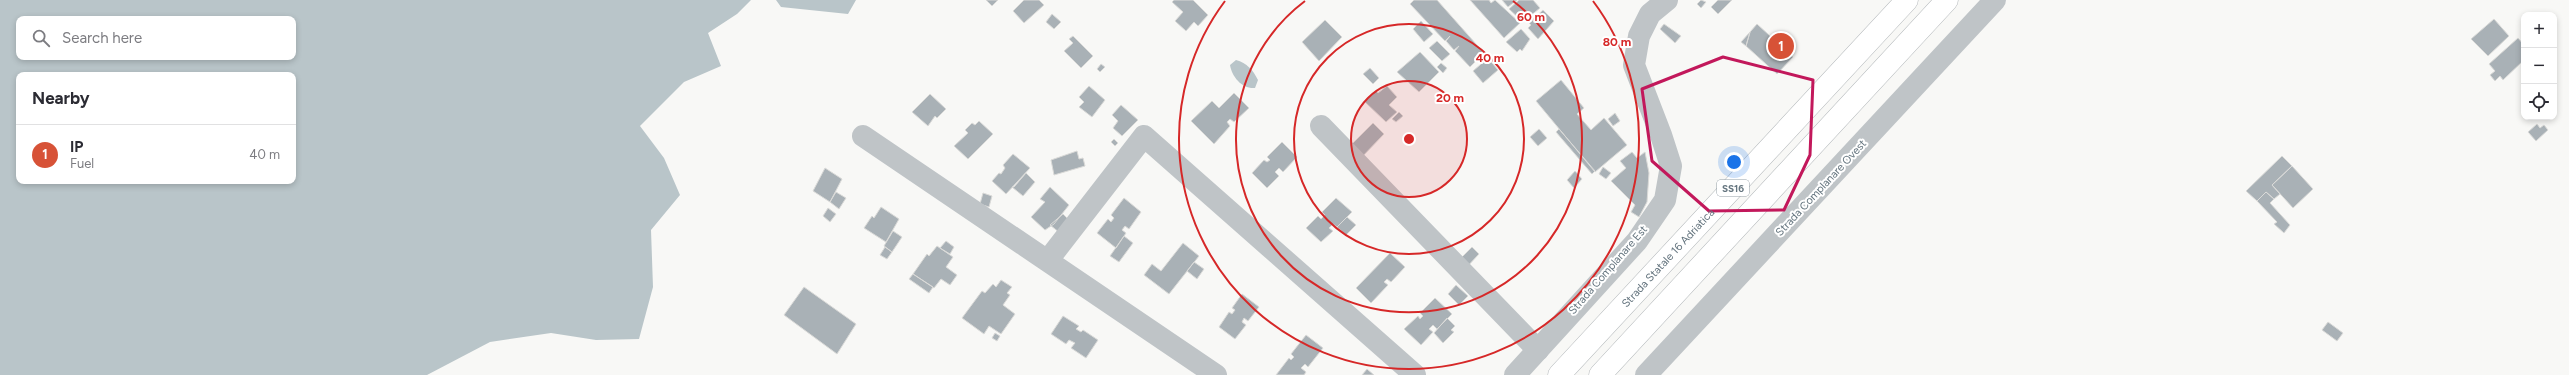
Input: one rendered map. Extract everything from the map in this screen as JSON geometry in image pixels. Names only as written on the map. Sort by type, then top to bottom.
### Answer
[{"type":"highway","name":"Strada Statale 16 Adriatica","points":[[1559,375],[1906,0]]},
{"type":"highway","name":"SS16","points":[[1600,375],[1947,0]]},
{"type":"street","name":"Strada Complanare Est","points":[[1514,375],[1637,241],[1665,200],[1671,166],[1662,135],[1634,65],[1639,36],[1650,14],[1667,0]]},
{"type":"street","name":"Strada Complanare Ovest","points":[[1646,375],[1995,0]]},
{"type":"street","points":[[1321,126],[1538,350]]},
{"type":"street","points":[[863,136],[1216,375]]},
{"type":"street","points":[[1048,260],[1144,136],[1415,375]]},
{"type":"highlighted area","points":[[1723,57],[1813,80],[1810,155],[1784,210],[1709,211],[1652,161],[1642,89]]},
{"type":"shaded area","points":[[0,0],[751,0],[737,14],[708,33],[721,66],[684,82],[640,126],[664,158],[680,195],[651,230],[653,287],[639,339],[596,340],[551,333],[490,342],[427,375],[0,375]]},
{"type":"shaded area","points":[[776,0],[856,0],[848,14],[781,7]]},
{"type":"shaded area","points":[[1236,60],[1249,67],[1254,73],[1258,80],[1255,88],[1246,87],[1235,78],[1230,65]]},
{"type":"building","points":[[986,0],[998,0],[992,6]]},
{"type":"building","points":[[1024,0],[1039,0],[1044,5],[1024,23],[1013,11]]},
{"type":"building","points":[[1174,0],[1193,0],[1208,15],[1198,26],[1194,22],[1186,31],[1175,21],[1183,12],[1172,2]]},
{"type":"building","points":[[1414,0],[1437,0],[1484,53],[1470,67],[1455,51],[1459,46],[1454,50],[1446,41],[1450,36],[1445,41],[1410,4]]},
{"type":"building","points":[[1470,0],[1489,0],[1491,3],[1495,0],[1520,23],[1504,38]]},
{"type":"building","points":[[1502,0],[1517,0],[1508,7]]},
{"type":"building","points":[[1519,0],[1533,0],[1540,8],[1523,22],[1509,9]]},
{"type":"building","points":[[1701,0],[1706,2],[1701,8],[1697,4]]},
{"type":"building","points":[[1718,0],[1732,0],[1718,14],[1711,7]]},
{"type":"building","points":[[1543,10],[1554,21],[1538,39],[1528,28],[1531,25],[1529,23]]},
{"type":"building","points":[[1052,14],[1061,22],[1054,29],[1046,22]]},
{"type":"building","points":[[2494,19],[2509,36],[2488,56],[2471,39]]},
{"type":"building","points":[[1325,20],[1342,37],[1319,61],[1302,42]]},
{"type":"building","points":[[1421,21],[1433,34],[1424,42],[1413,29]]},
{"type":"building","points":[[1664,24],[1681,36],[1675,43],[1660,29]]},
{"type":"building","points":[[1757,24],[1793,57],[1777,74],[1746,46],[1750,32]]},
{"type":"building","points":[[1521,29],[1530,39],[1522,51],[1520,49],[1517,52],[1506,42]]},
{"type":"building","points":[[1750,32],[1746,46],[1741,42]]},
{"type":"building","points":[[1073,36],[1093,56],[1081,68],[1064,51],[1073,43],[1069,39]]},
{"type":"building","points":[[2518,38],[2521,42],[2521,63],[2503,80],[2500,76],[2495,81],[2490,75],[2495,71],[2489,64]]},
{"type":"building","points":[[1437,41],[1450,54],[1442,61],[1429,48]]},
{"type":"building","points":[[1420,52],[1439,72],[1419,92],[1397,72]]},
{"type":"building","points":[[1488,58],[1498,70],[1483,83],[1473,71]]},
{"type":"building","points":[[1441,63],[1447,68],[1443,73],[1437,67]]},
{"type":"building","points":[[1101,64],[1105,67],[1100,72],[1097,69]]},
{"type":"building","points":[[1370,68],[1379,78],[1373,84],[1363,74]]},
{"type":"building","points":[[1561,80],[1584,108],[1577,114],[1591,130],[1604,118],[1627,145],[1595,172],[1536,101]]},
{"type":"building","points":[[1089,86],[1105,100],[1092,117],[1079,107],[1084,102],[1079,97]]},
{"type":"building","points":[[1387,86],[1397,97],[1389,105],[1397,112],[1386,122],[1365,102],[1376,91],[1378,93]]},
{"type":"building","points":[[1234,93],[1249,108],[1234,122],[1230,119],[1227,122],[1230,126],[1214,144],[1191,121],[1212,101],[1219,108]]},
{"type":"building","points":[[930,94],[946,109],[937,118],[935,116],[928,126],[912,112]]},
{"type":"building","points":[[1121,105],[1138,120],[1122,136],[1113,128],[1118,121],[1112,115]]},
{"type":"building","points":[[1399,112],[1403,116],[1396,122],[1392,119]]},
{"type":"building","points":[[1615,113],[1620,121],[1613,126],[1608,119]]},
{"type":"building","points":[[979,121],[993,134],[968,159],[954,146],[968,133],[965,130],[972,123],[975,125]]},
{"type":"building","points":[[1373,123],[1384,134],[1360,159],[1348,148]]},
{"type":"building","points":[[2537,124],[2540,128],[2544,125],[2548,130],[2536,141],[2528,132]]},
{"type":"building","points":[[1539,129],[1547,138],[1538,146],[1530,137]]},
{"type":"building","points":[[1559,129],[1595,171],[1592,174],[1556,132]]},
{"type":"building","points":[[1114,139],[1118,143],[1115,146],[1111,142]]},
{"type":"building","points":[[1282,142],[1297,157],[1283,172],[1279,168],[1275,172],[1279,176],[1267,188],[1252,173],[1264,160],[1267,162],[1270,160],[1267,157]]},
{"type":"building","points":[[1077,151],[1079,159],[1083,158],[1085,166],[1054,175],[1051,160]]},
{"type":"building","points":[[1632,152],[1637,158],[1645,152],[1649,173],[1647,202],[1639,217],[1631,212],[1635,205],[1611,181],[1626,168],[1620,161]]},
{"type":"building","points":[[1013,154],[1030,168],[1006,194],[992,181],[999,173],[1001,174],[1005,168],[1003,165]]},
{"type":"building","points":[[2282,156],[2292,166],[2272,185],[2280,194],[2274,199],[2266,192],[2257,201],[2246,191]]},
{"type":"building","points":[[2292,166],[2313,189],[2293,208],[2272,185]]},
{"type":"building","points":[[1603,167],[1611,173],[1606,179],[1599,174]]},
{"type":"building","points":[[825,168],[842,179],[830,202],[813,191]]},
{"type":"building","points":[[1575,171],[1582,179],[1574,188],[1567,180]]},
{"type":"building","points":[[1026,173],[1035,182],[1023,196],[1012,187],[1014,187]]},
{"type":"building","points":[[1050,187],[1069,205],[1054,224],[1045,230],[1031,217],[1045,202],[1040,199]]},
{"type":"building","points":[[836,192],[846,198],[839,209],[830,202]]},
{"type":"building","points":[[2266,192],[2274,199],[2270,203],[2290,225],[2284,233],[2274,224],[2277,222],[2257,201]]},
{"type":"building","points":[[983,193],[992,196],[989,207],[980,204]]},
{"type":"building","points":[[1124,198],[1141,212],[1129,229],[1125,226],[1122,230],[1126,233],[1116,248],[1097,233],[1108,219],[1111,222],[1114,218],[1111,215]]},
{"type":"building","points":[[1336,198],[1352,212],[1337,227],[1333,224],[1329,228],[1333,231],[1321,242],[1306,228],[1318,216],[1321,219],[1325,215],[1322,212]]},
{"type":"building","points":[[881,207],[899,219],[886,242],[864,228],[872,216],[874,218]]},
{"type":"building","points":[[828,208],[836,214],[830,222],[823,216]]},
{"type":"building","points":[[1063,214],[1070,221],[1060,233],[1050,225]]},
{"type":"building","points":[[1347,217],[1356,225],[1346,235],[1337,227]]},
{"type":"building","points":[[893,231],[902,237],[892,252],[884,246]]},
{"type":"building","points":[[1124,236],[1133,243],[1119,262],[1110,256]]},
{"type":"building","points":[[946,241],[954,247],[950,254],[940,248]]},
{"type":"building","points":[[1183,243],[1199,256],[1169,294],[1144,275],[1152,264],[1161,271]]},
{"type":"building","points":[[937,246],[953,257],[946,267],[957,275],[950,285],[941,279],[934,288],[913,274],[927,254],[929,256]]},
{"type":"building","points":[[885,247],[892,252],[887,259],[880,255]]},
{"type":"building","points":[[1472,247],[1479,254],[1465,269],[1457,262]]},
{"type":"building","points":[[1390,253],[1405,267],[1391,282],[1387,279],[1384,282],[1388,285],[1371,303],[1356,288]]},
{"type":"building","points":[[1194,262],[1204,269],[1197,279],[1187,271]]},
{"type":"building","points":[[913,274],[933,287],[929,293],[909,279]]},
{"type":"building","points":[[1001,280],[1012,287],[1007,293],[1010,295],[1003,305],[1015,314],[1001,334],[989,326],[984,334],[962,318],[982,291],[985,293],[993,284],[996,287]]},
{"type":"building","points":[[1456,285],[1468,296],[1459,305],[1448,294]]},
{"type":"building","points":[[804,287],[856,324],[837,354],[784,315]]},
{"type":"building","points":[[1242,294],[1259,307],[1248,321],[1244,318],[1242,322],[1246,325],[1235,339],[1219,327],[1229,312],[1232,314],[1235,310],[1232,308]]},
{"type":"building","points":[[1435,298],[1452,314],[1437,329],[1433,325],[1429,329],[1433,332],[1421,345],[1404,329],[1418,316],[1420,319],[1423,316],[1420,313]]},
{"type":"building","points":[[1063,316],[1079,326],[1076,329],[1081,332],[1083,330],[1098,340],[1086,358],[1071,348],[1075,343],[1069,340],[1066,344],[1051,334]]},
{"type":"building","points":[[1447,318],[1455,326],[1451,330],[1454,332],[1443,343],[1434,333]]},
{"type":"building","points":[[2328,322],[2343,333],[2337,341],[2322,330]]},
{"type":"building","points":[[995,333],[1000,336],[997,341],[992,338]]},
{"type":"building","points":[[1306,335],[1323,348],[1308,367],[1305,364],[1301,368],[1306,372],[1304,375],[1276,375],[1289,358],[1291,360],[1294,357],[1291,354]]},
{"type":"building","points":[[1367,369],[1374,375],[1362,375]]},
{"type":"place","name":"IP","points":[[1781,46]]}]
